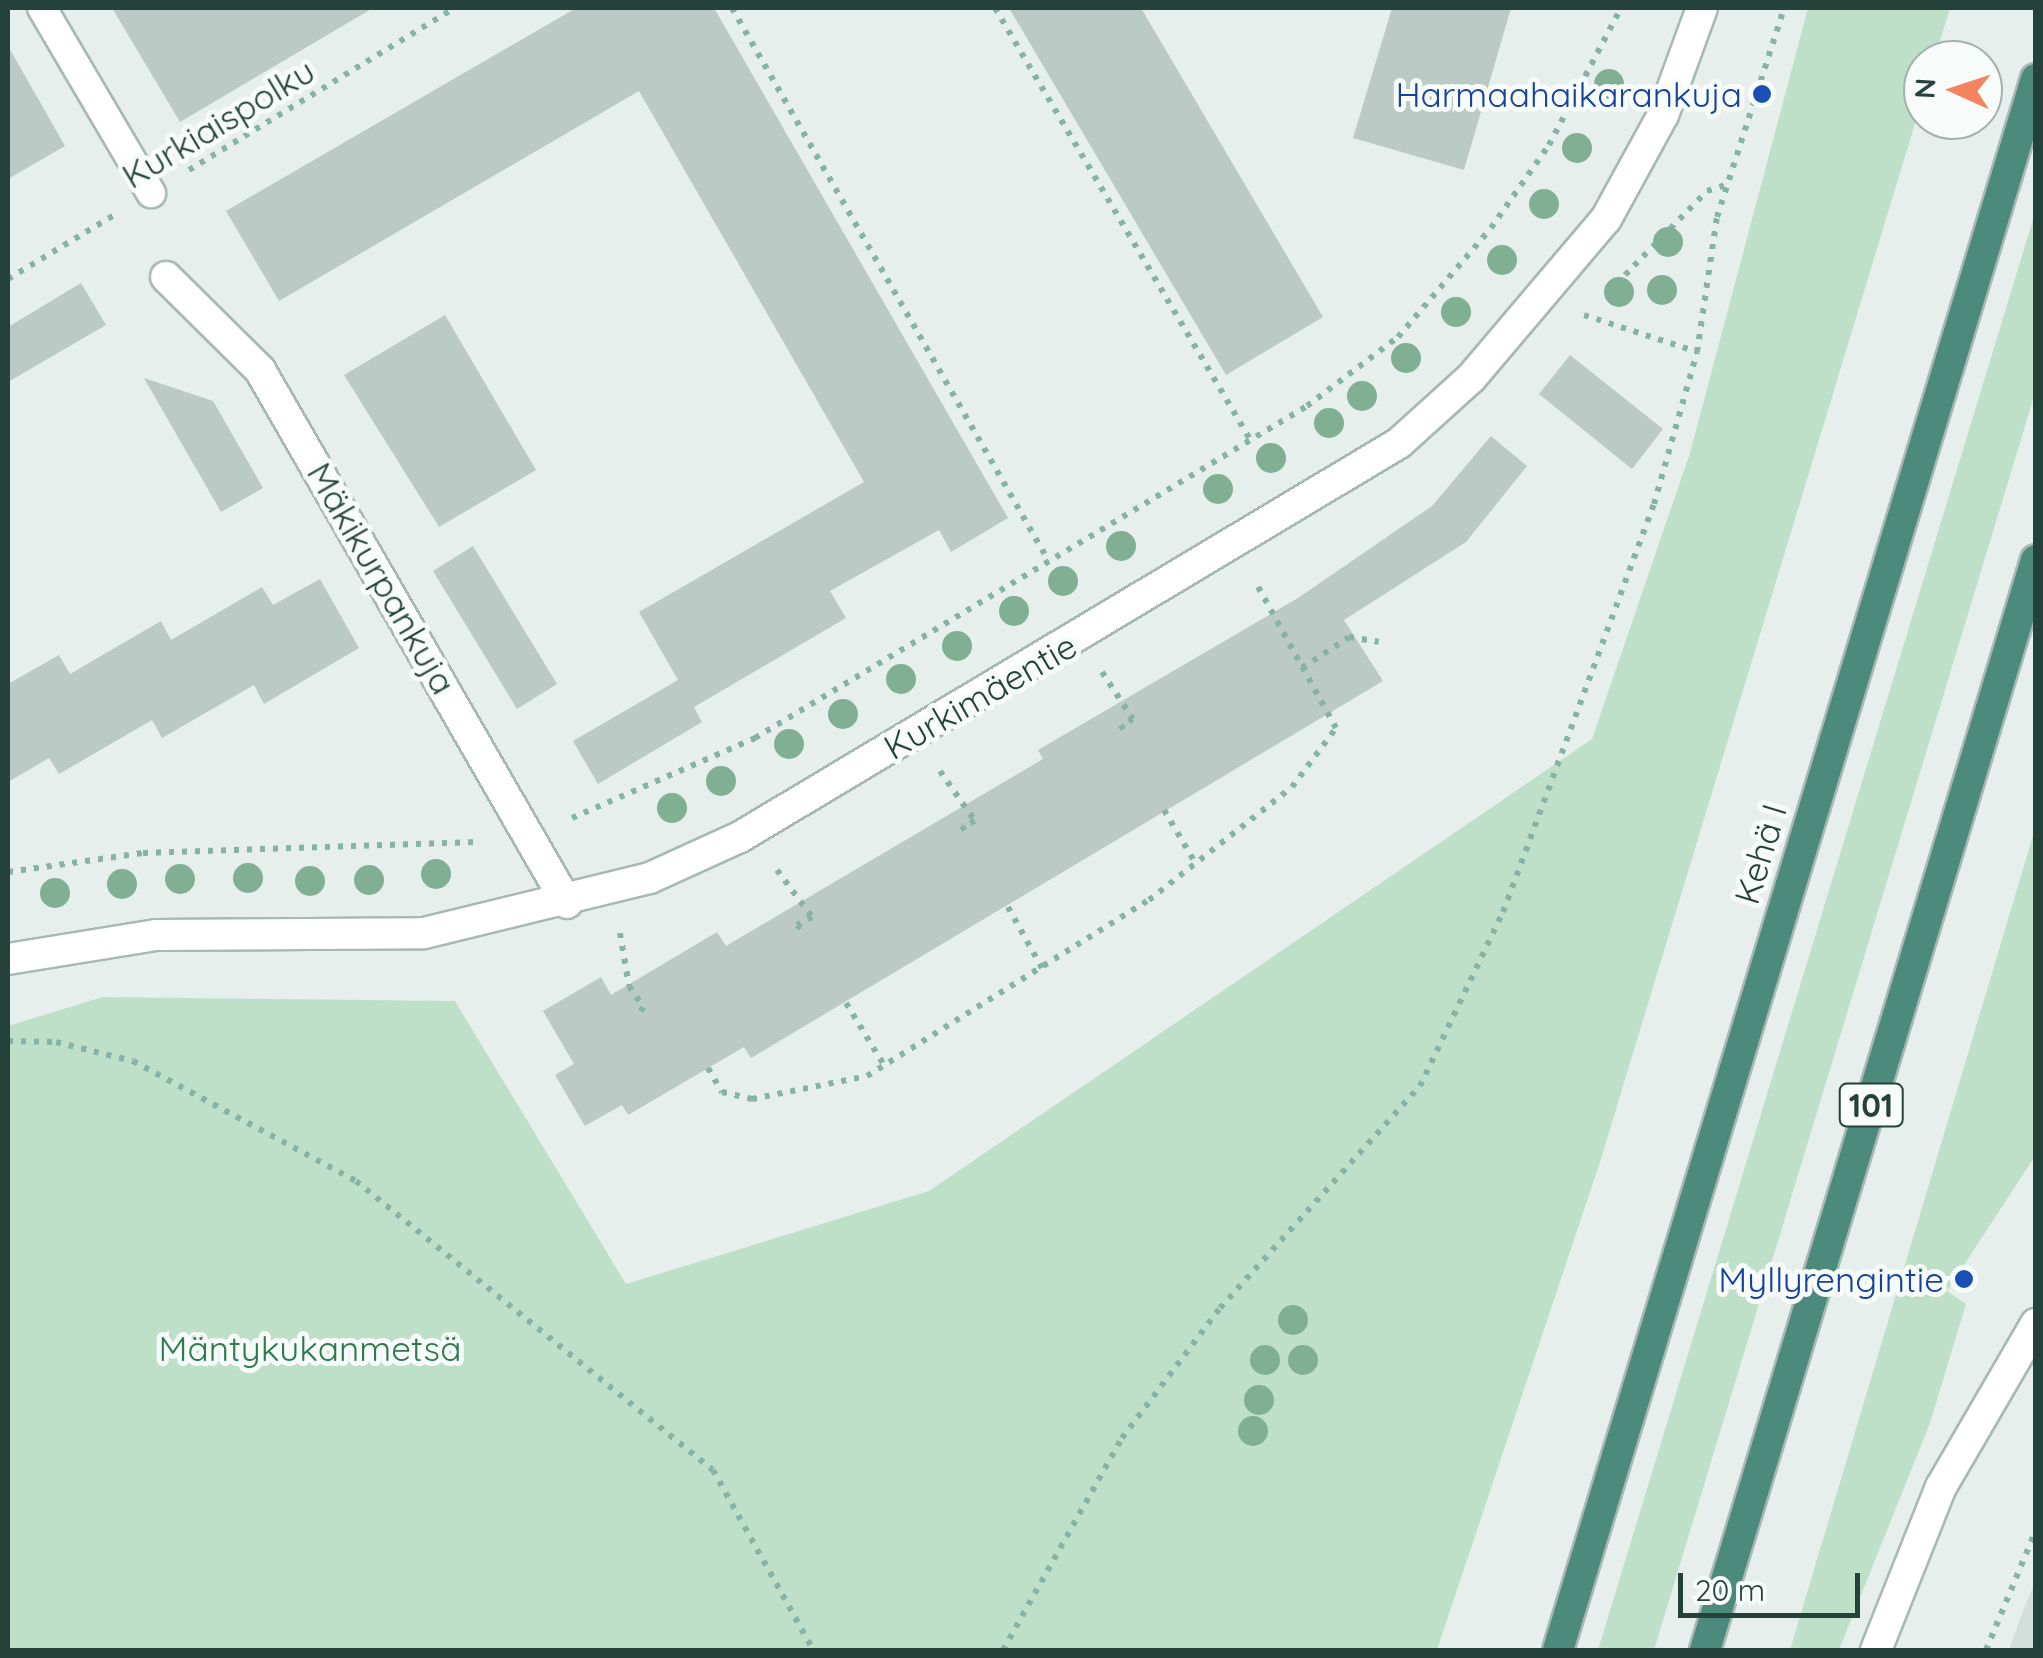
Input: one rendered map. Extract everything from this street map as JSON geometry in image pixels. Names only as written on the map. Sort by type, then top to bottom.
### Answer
[{"type":"highway","name":"Kehä I","points":[[1558,1650],[2036,80]]},
{"type":"highway","name":"101","points":[[1705,1650],[2036,560]]},
{"type":"street","name":"Kurkimäentie","points":[[8,959],[156,935],[424,933],[567,903],[650,878],[740,836],[1399,443],[1471,378],[1606,218],[1663,115],[1702,8]]},
{"type":"street","name":"Mäkikurpankuja","points":[[166,276],[260,370],[567,903]]},
{"type":"street","points":[[1876,1650],[1940,1487],[2036,1324]]},
{"type":"lane","points":[[42,8],[152,193]]},
{"type":"path","name":"Kurkiaispolku","points":[[8,278],[454,8]]},
{"type":"path","points":[[732,8],[1048,560]]},
{"type":"path","points":[[995,8],[1251,441]]},
{"type":"path","points":[[569,819],[755,738],[1251,441],[1398,336],[1491,228],[1549,145],[1621,8]]},
{"type":"path","points":[[1003,1650],[1122,1438],[1220,1308],[1420,1086],[1547,809],[1654,504],[1697,352],[1728,184],[1784,8]]},
{"type":"path","points":[[1611,290],[1707,191],[1728,184]]},
{"type":"path","points":[[1598,302],[1585,315],[1697,352]]},
{"type":"path","points":[[708,1068],[722,1092],[752,1100],[840,1086],[884,1065],[1042,968],[1196,864],[1292,787],[1336,728],[1254,580]]},
{"type":"path","points":[[1302,668],[1349,637],[1378,642]]},
{"type":"path","points":[[1100,670],[1133,719],[1121,725],[1125,734]]},
{"type":"path","points":[[938,769],[975,821],[962,826],[967,834]]},
{"type":"path","points":[[1164,810],[1196,864]]},
{"type":"path","points":[[8,872],[144,853],[484,840]]},
{"type":"path","points":[[773,864],[812,917],[797,924],[804,930]]},
{"type":"path","points":[[1008,907],[1042,968]]},
{"type":"path","points":[[620,932],[629,986],[644,1007],[639,1016]]},
{"type":"path","points":[[846,1002],[884,1065]]},
{"type":"path","points":[[8,1040],[56,1042],[132,1062],[356,1180],[714,1470],[814,1650]]},
{"type":"path","points":[[1986,1650],[2036,1530]]},
{"type":"shaded area","points":[[2035,1582],[2035,1650],[2009,1650],[2022,1613]]},
{"type":"green space","name":"Mäntykukanmetsä","points":[[1808,8],[1950,8],[1940,40],[1903,40],[1903,140],[1910,140],[1600,1162],[1437,1650],[8,1650],[8,1026],[103,997],[455,1001],[626,1284],[929,1191],[1592,739],[1690,453]]},
{"type":"green space","points":[[2035,213],[2035,393],[1654,1650],[1598,1650]]},
{"type":"green space","points":[[2035,829],[2035,1156],[1947,1291],[1966,1304],[1930,1423],[1839,1650],[1790,1650]]},
{"type":"building","points":[[112,8],[373,8],[180,122]]},
{"type":"building","points":[[576,8],[714,8],[1008,518],[951,552],[939,530],[830,591],[846,618],[694,707],[702,722],[598,784],[573,741],[678,680],[639,612],[864,482],[639,91],[279,301],[226,211]]},
{"type":"building","points":[[1009,8],[1141,8],[1323,317],[1226,375]]},
{"type":"building","points":[[1392,8],[1511,8],[1464,170],[1353,138]]},
{"type":"building","points":[[8,46],[65,146],[8,179]]},
{"type":"building","points":[[81,283],[106,325],[8,382],[8,327]]},
{"type":"building","points":[[445,315],[536,470],[439,527],[344,375]]},
{"type":"building","points":[[1570,355],[1663,429],[1632,469],[1539,394]]},
{"type":"building","points":[[144,378],[213,401],[263,488],[221,512]]},
{"type":"building","points":[[1491,436],[1527,466],[1466,542],[1344,620],[1383,681],[751,1058],[744,1047],[628,1115],[622,1105],[585,1126],[555,1075],[574,1064],[543,1011],[601,977],[611,995],[717,932],[726,946],[1043,759],[1038,750],[1298,598],[1432,506]]},
{"type":"building","points":[[473,546],[557,684],[517,709],[433,571]]},
{"type":"building","points":[[320,579],[359,648],[264,704],[254,685],[162,738],[152,720],[59,774],[49,758],[8,782],[8,684],[59,655],[70,674],[161,621],[171,640],[262,587],[273,605]]},
{"type":"place","name":"Harmaahaikarankuja","points":[[1762,94]]},
{"type":"place","name":"Myllyrengintie","points":[[1964,1279]]}]
